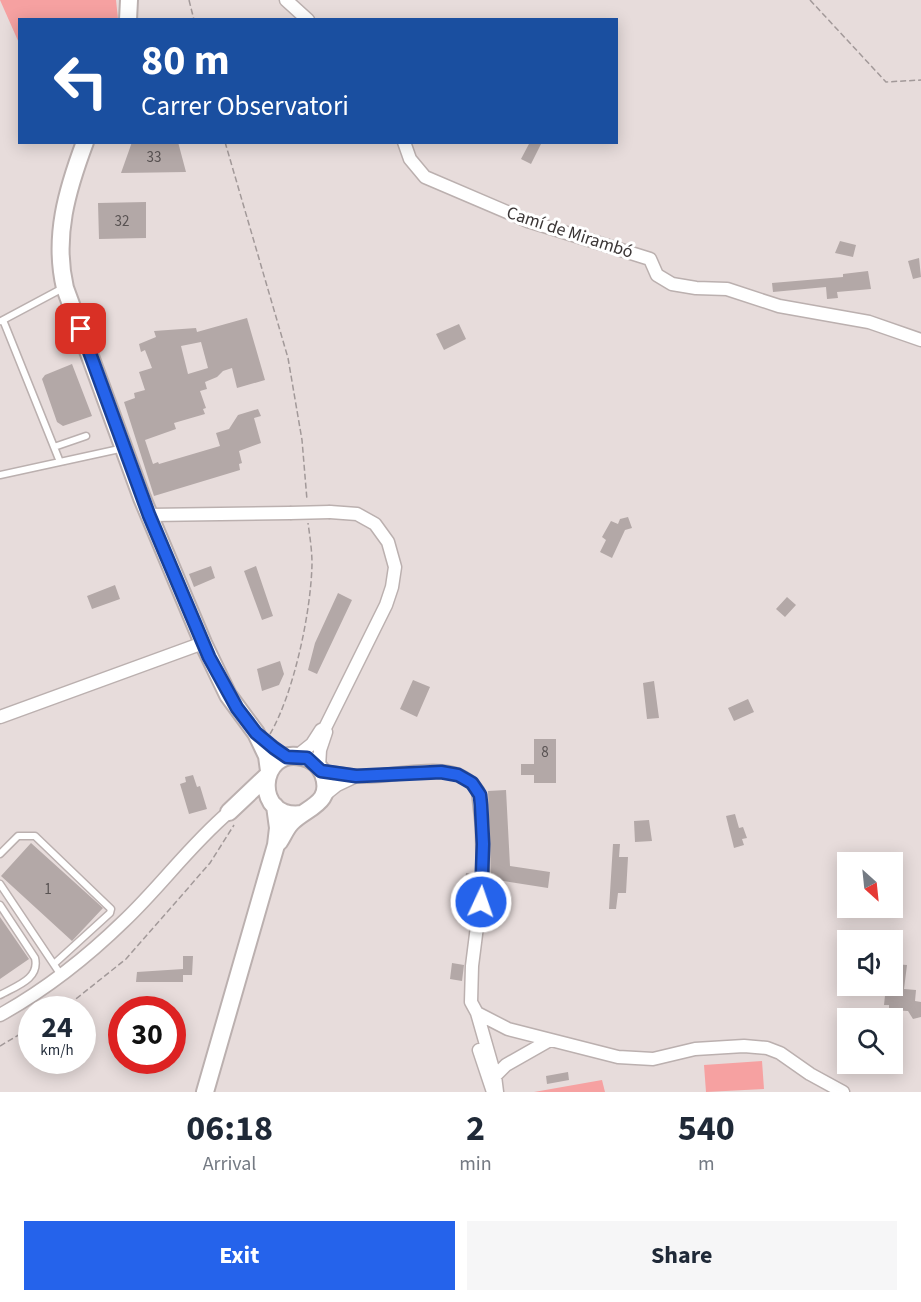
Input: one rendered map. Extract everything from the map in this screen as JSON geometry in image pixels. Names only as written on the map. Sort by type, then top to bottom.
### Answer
[{"type":"street","points":[[128,18],[129,0]]},
{"type":"street","points":[[286,0],[306,18]]},
{"type":"street","points":[[84,144],[63,218],[58,256],[64,288],[149,515],[203,643],[228,695],[261,737],[292,756],[307,758],[320,769],[356,776],[441,772],[463,777],[478,791],[482,827],[483,879],[472,966],[474,1007],[469,1015],[497,1070],[495,1092]]},
{"type":"street","name":"Camí de Mirambó","points":[[405,144],[410,159],[425,177],[528,221],[650,259],[657,275],[672,284],[727,289],[778,306],[869,322],[921,340]]},
{"type":"street","points":[[149,515],[330,512],[357,514],[375,524],[388,542],[395,567],[394,580],[386,605],[325,728],[321,730],[312,744],[277,762],[231,819]]},
{"type":"street","points":[[0,717],[203,643]]},
{"type":"street","points":[[322,797],[325,784],[320,769],[320,750],[326,733],[325,728]]},
{"type":"street","points":[[205,1092],[276,844],[278,828],[273,804],[266,789],[267,756],[261,737]]},
{"type":"street","points":[[276,844],[287,828],[302,814],[314,808],[322,797],[337,785],[356,776]]},
{"type":"street","points":[[0,1015],[61,975],[125,921],[199,840],[231,819],[249,803],[273,804],[285,813],[302,814]]},
{"type":"street","points":[[474,1007],[496,1024],[610,1055],[643,1059],[661,1058],[695,1049],[744,1046],[767,1048],[780,1053],[819,1080],[843,1092]]},
{"type":"street","points":[[495,1092],[479,1049],[478,1033],[484,1026],[496,1024]]},
{"type":"street","points":[[497,1070],[550,1040]]},
{"type":"street","points":[[479,1049],[486,1056],[487,1065],[497,1070]]},
{"type":"lane","points":[[60,462],[1,321],[64,288]]},
{"type":"lane","points":[[54,447],[86,436]]},
{"type":"lane","points":[[0,475],[124,448]]},
{"type":"lane","points":[[0,854],[18,836],[35,836],[111,909],[110,913],[54,964]]},
{"type":"lane","points":[[0,884],[61,975]]},
{"type":"lane","points":[[0,905],[35,958],[37,967],[34,975],[0,995]]},
{"type":"path","points":[[189,0],[194,18]]},
{"type":"path","points":[[810,0],[886,82],[921,81]]},
{"type":"path","points":[[226,144],[288,358],[302,440],[307,508]]},
{"type":"path","points":[[261,737],[277,723],[295,667],[307,613],[312,564],[308,519]]},
{"type":"path","points":[[80,996],[126,959],[210,863],[231,819]]},
{"type":"path","points":[[0,1046],[18,1035]]},
{"type":"shaded area","points":[[0,0],[116,0],[118,18],[18,18],[18,41]]},
{"type":"shaded area","points":[[762,1061],[764,1089],[706,1092],[704,1065]]},
{"type":"shaded area","points":[[602,1080],[605,1092],[534,1092]]},
{"type":"building","points":[[131,144],[179,144],[186,172],[121,173]]},
{"type":"building","points":[[529,144],[541,144],[531,164],[521,159]]},
{"type":"building","points":[[146,202],[146,238],[99,239],[98,203]]},
{"type":"building","points":[[840,241],[856,245],[853,257],[835,253]]},
{"type":"building","points":[[919,258],[921,277],[913,279],[908,261]]},
{"type":"building","points":[[868,271],[871,289],[837,292],[838,298],[827,299],[826,287],[773,292],[772,283],[843,277],[843,274]]},
{"type":"building","points":[[247,318],[265,380],[237,388],[232,368],[205,382],[207,389],[200,391],[206,408],[203,409],[205,414],[174,423],[176,429],[145,440],[153,464],[220,446],[216,433],[229,429],[238,415],[258,409],[261,416],[254,418],[261,443],[239,451],[242,463],[239,464],[240,470],[154,496],[124,402],[135,398],[134,393],[145,390],[139,372],[152,368],[145,350],[141,352],[139,344],[156,337],[154,331],[196,328],[197,332]],"holes":[[[201,342],[208,368],[188,374],[181,346]]]},
{"type":"building","points":[[459,324],[466,339],[444,350],[436,334]]},
{"type":"building","points":[[72,364],[92,416],[63,426],[57,422],[42,379],[45,375]]},
{"type":"building","points":[[628,517],[632,528],[625,530],[612,558],[600,552],[606,540],[602,537],[611,521],[618,524],[620,519]]},
{"type":"building","points":[[211,566],[215,578],[194,587],[189,574]]},
{"type":"building","points":[[256,566],[273,616],[262,620],[244,571]]},
{"type":"building","points":[[115,585],[120,599],[92,609],[87,596]]},
{"type":"building","points":[[338,593],[352,600],[317,674],[308,670],[315,643]]},
{"type":"building","points":[[787,597],[796,605],[785,617],[776,609]]},
{"type":"building","points":[[280,661],[284,674],[279,685],[262,691],[257,669]]},
{"type":"building","points":[[413,680],[430,687],[417,717],[400,709]]},
{"type":"building","points":[[654,681],[659,718],[647,719],[643,683]]},
{"type":"building","points":[[748,699],[754,712],[734,721],[728,708]]},
{"type":"building","points":[[534,739],[556,739],[556,783],[534,783],[534,775],[521,775],[521,764],[534,764]]},
{"type":"building","points":[[193,775],[197,787],[200,786],[207,809],[189,814],[180,784],[186,782],[185,777]]},
{"type":"building","points":[[506,790],[510,866],[550,872],[548,888],[491,879],[488,791]]},
{"type":"building","points":[[735,814],[739,828],[743,827],[747,838],[742,839],[744,845],[734,848],[726,816]]},
{"type":"building","points":[[649,820],[652,841],[635,842],[634,821]]},
{"type":"building","points":[[31,843],[103,908],[72,941],[1,876]]},
{"type":"building","points":[[613,844],[620,844],[619,857],[628,857],[626,893],[618,893],[616,909],[609,909]]},
{"type":"building","points":[[466,873],[475,874],[469,922],[460,921],[462,886],[464,886]]},
{"type":"building","points":[[0,917],[29,959],[0,979]]},
{"type":"building","points":[[183,956],[193,956],[192,975],[183,975],[183,982],[136,982],[137,972],[183,969]]},
{"type":"building","points":[[452,963],[464,965],[462,981],[450,979]]},
{"type":"building","points":[[903,965],[907,965],[904,989],[916,990],[915,1001],[921,1002],[921,1017],[913,1019],[908,1011],[903,1011],[903,1008],[889,1008],[889,1005],[884,1005],[885,996],[903,996]]},
{"type":"building","points":[[568,1072],[569,1080],[547,1084],[546,1076]]},
{"type":"route","points":[[81,329],[142,498],[209,657],[222,685],[237,708],[256,733],[274,748],[287,757],[307,758],[321,771],[356,776],[441,772],[458,775],[472,783],[480,795],[481,805],[483,879],[481,902]]}]
